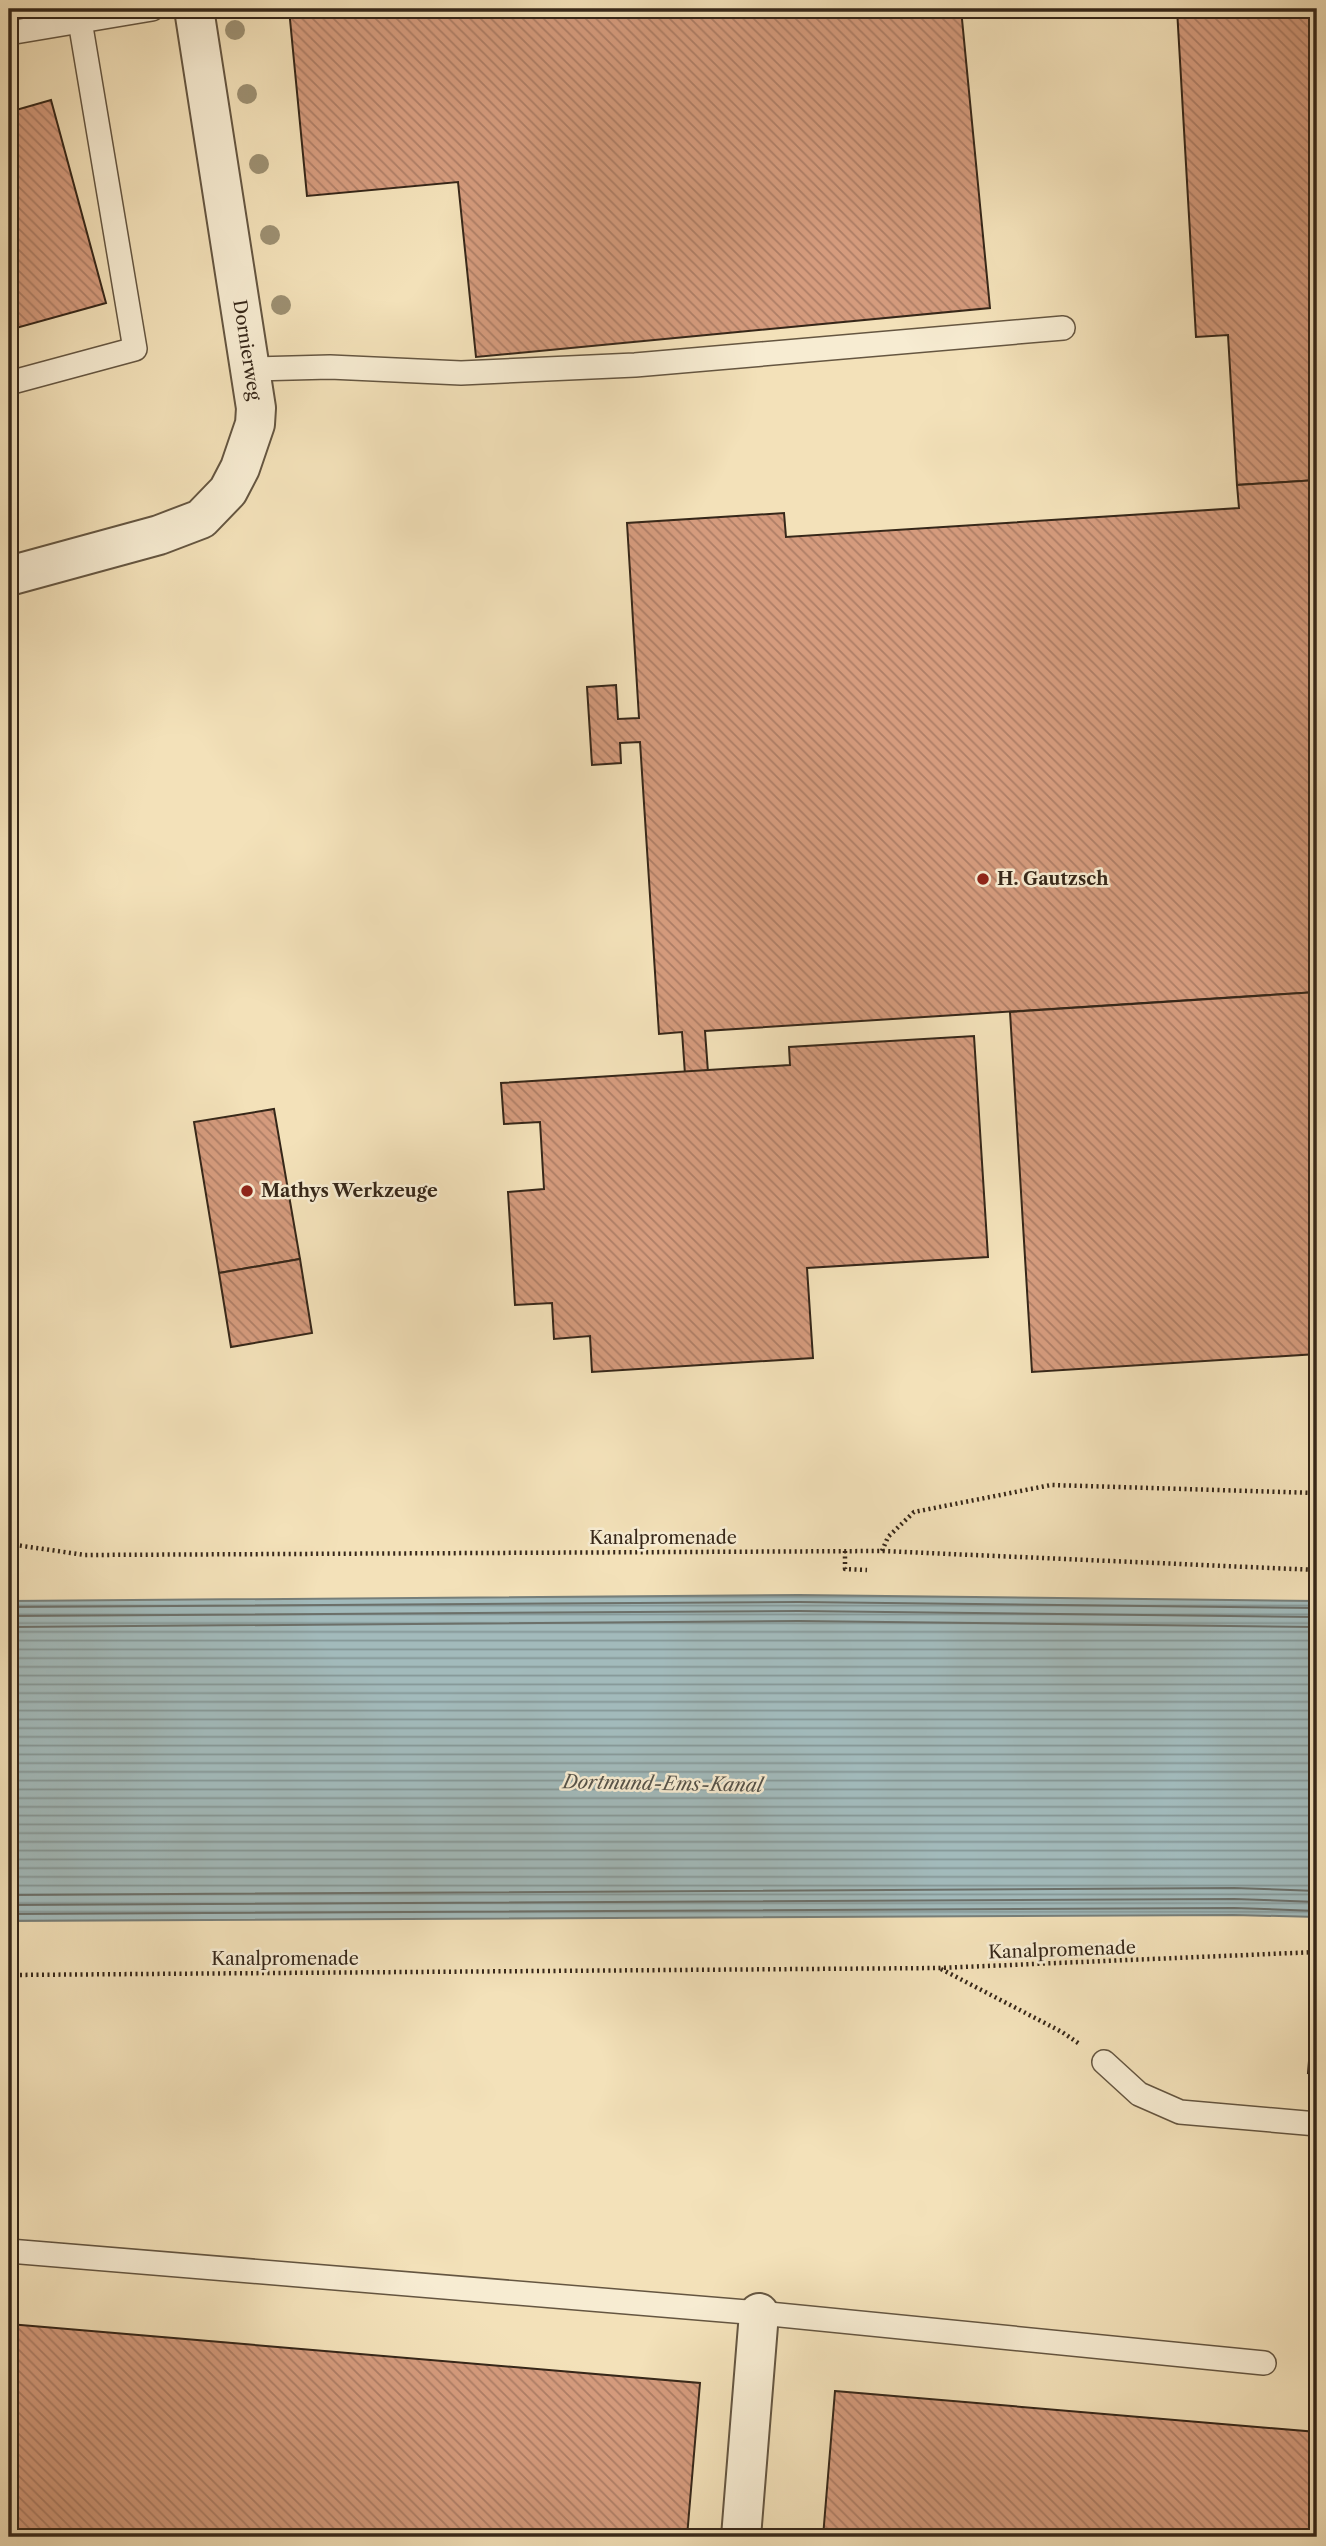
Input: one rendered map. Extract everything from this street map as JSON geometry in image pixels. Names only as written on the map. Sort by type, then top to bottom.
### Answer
[{"type":"street","name":"Dornierweg","points":[[9,576],[159,535],[201,519],[228,491],[250,444],[256,408],[251,369],[194,9]]},
{"type":"street","points":[[741,2537],[760,2313]]},
{"type":"lane","points":[[9,33],[152,9]]},
{"type":"lane","points":[[9,383],[135,349],[80,21]]},
{"type":"lane","points":[[251,369],[330,367],[461,373],[608,366],[1063,328]]},
{"type":"lane","points":[[1104,2062],[1139,2094],[1180,2112],[1317,2124]]},
{"type":"lane","points":[[9,2251],[760,2313],[1264,2363]]},
{"type":"path","points":[[882,1551],[888,1537],[914,1512],[1051,1485],[1317,1493]]},
{"type":"path","name":"Kanalpromenade","points":[[9,1544],[85,1555],[882,1551],[1317,1570]]},
{"type":"path","points":[[845,1551],[845,1570],[867,1570]]},
{"type":"path","name":"Kanalpromenade","points":[[9,1975],[939,1968],[1317,1952]]},
{"type":"path","points":[[939,1968],[1062,2032],[1104,2062]]},
{"type":"water","name":"Dortmund-Ems-Kanal","points":[[799,1595],[1317,1601],[1317,1917],[1234,1915],[9,1921],[9,1601]]},
{"type":"building","points":[[289,9],[961,9],[990,308],[476,357],[458,182],[307,196]]},
{"type":"building","points":[[1177,9],[1317,9],[1317,480],[1237,485],[1228,335],[1196,337]]},
{"type":"building","points":[[51,100],[106,303],[9,330],[9,112]]},
{"type":"building","name":"H. Gautzsch","points":[[1317,480],[1317,992],[705,1031],[708,1072],[685,1074],[682,1032],[659,1034],[640,742],[620,743],[621,763],[592,765],[587,687],[616,685],[618,719],[639,718],[627,523],[784,513],[786,537],[1239,508],[1237,485]]},
{"type":"building","points":[[1317,992],[1317,1354],[1032,1372],[1010,1012]]},
{"type":"building","points":[[974,1036],[988,1257],[807,1268],[813,1358],[592,1372],[590,1336],[554,1339],[552,1303],[515,1305],[508,1192],[544,1189],[540,1122],[504,1124],[501,1083],[790,1065],[789,1047]]},
{"type":"building","name":"Mathys Werkzeuge","points":[[274,1109],[300,1259],[219,1273],[194,1122]]},
{"type":"building","points":[[300,1259],[312,1333],[231,1347],[219,1273]]},
{"type":"building","points":[[1312,2025],[1317,2026],[1317,2074],[1308,2073]]},
{"type":"building","points":[[9,2324],[700,2383],[687,2537],[9,2537]]},
{"type":"building","points":[[835,2391],[1317,2432],[1317,2537],[823,2537]]},
{"type":"place","name":"H. Gautzsch","points":[[983,879]]},
{"type":"place","name":"Mathys Werkzeuge","points":[[247,1191]]}]
